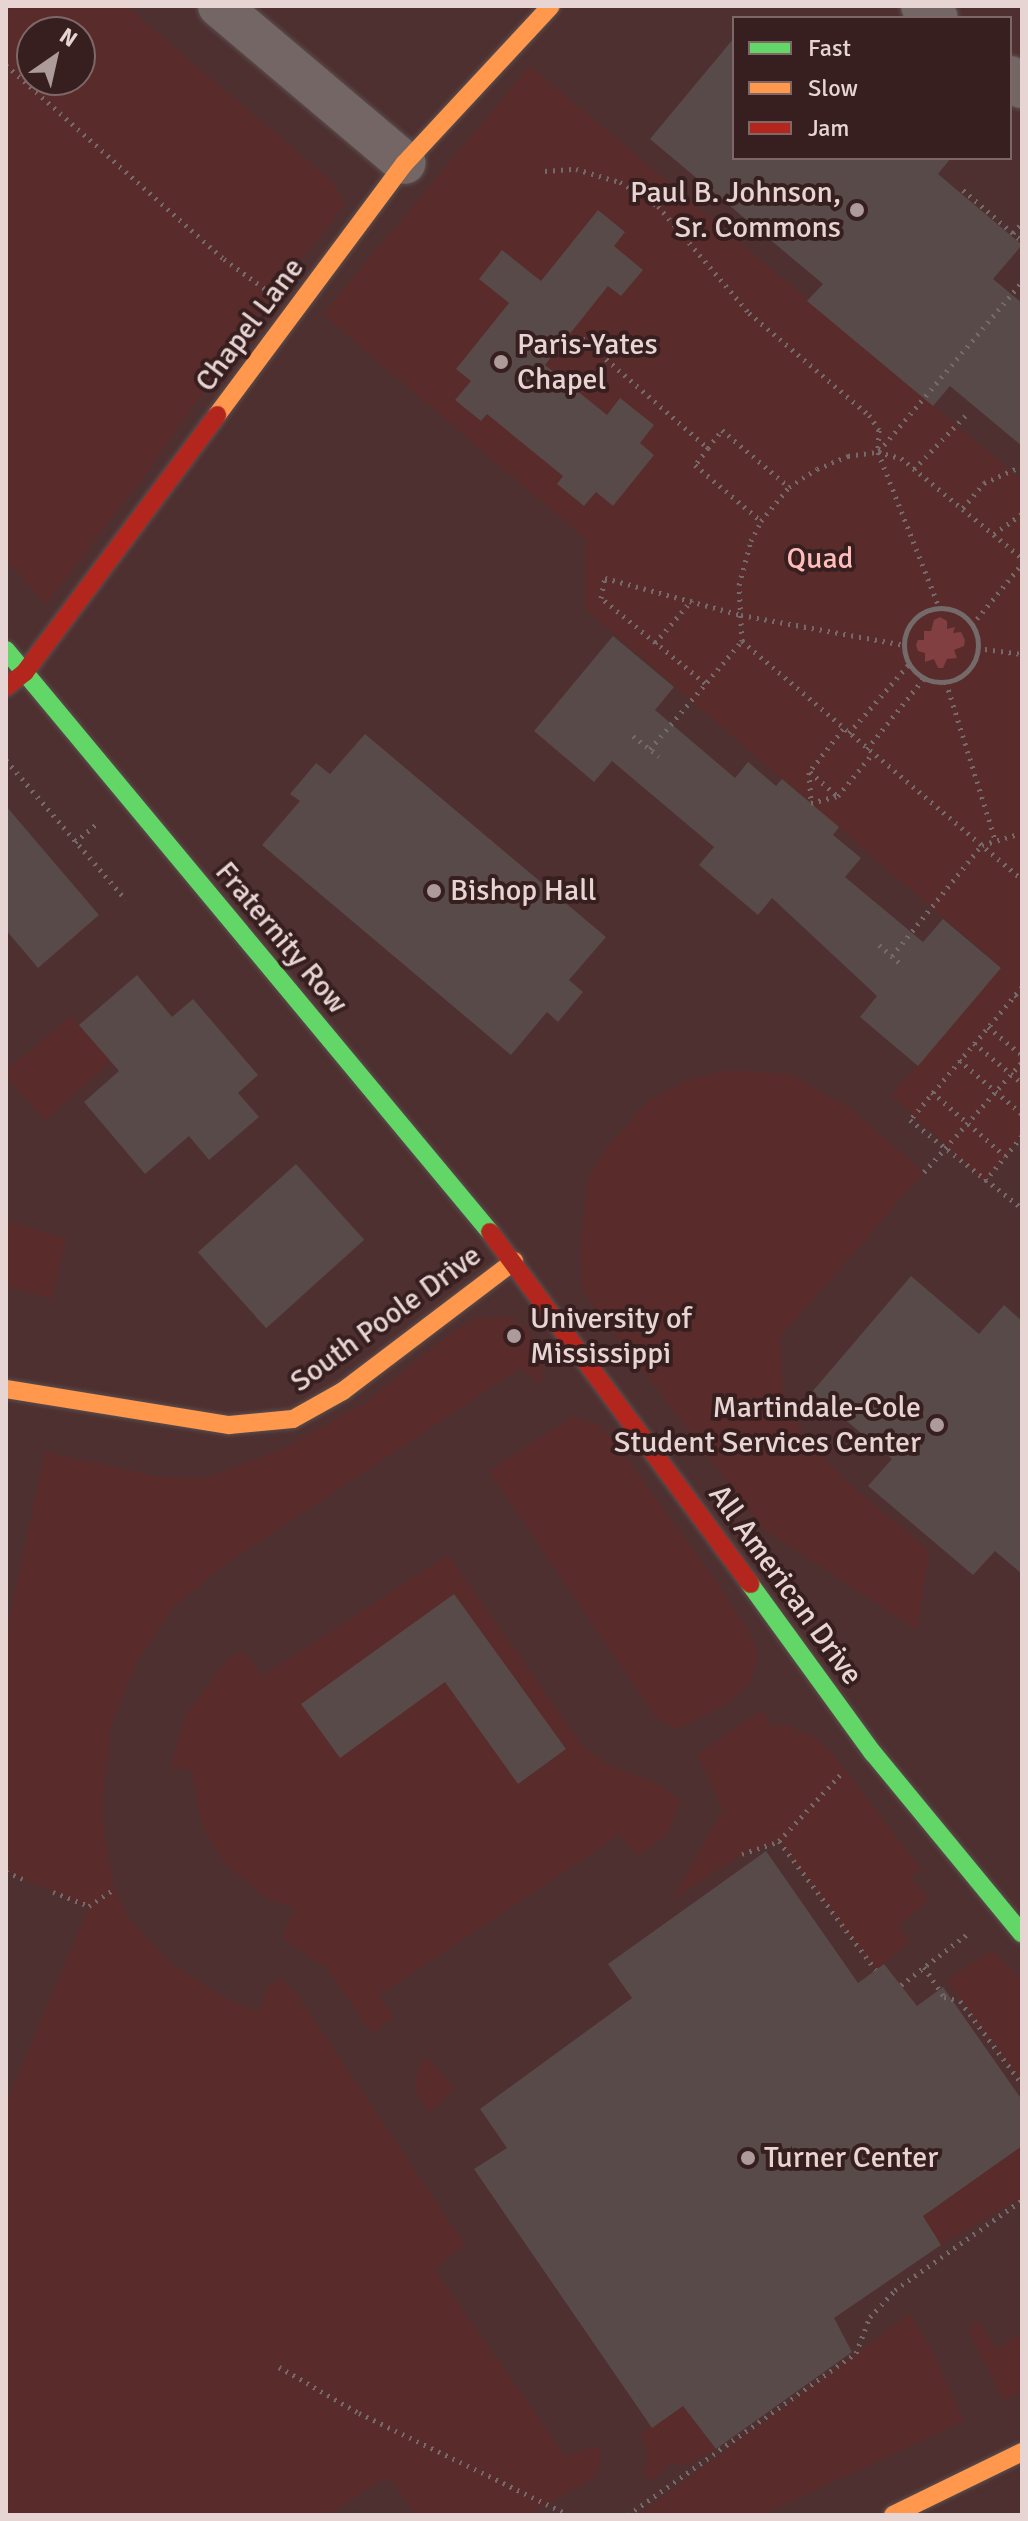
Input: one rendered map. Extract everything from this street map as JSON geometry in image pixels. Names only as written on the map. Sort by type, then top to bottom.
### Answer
[{"type":"street","points":[[219,6],[405,163]]},
{"type":"street","name":"Chapel Lane","points":[[6,687],[25,672],[405,163],[551,6]]},
{"type":"street","name":"Fraternity Row","points":[[6,650],[514,1261]]},
{"type":"street","name":"South Poole Drive","points":[[6,1389],[229,1425],[293,1419],[343,1391],[514,1261]]},
{"type":"street","name":"All American Drive","points":[[514,1261],[873,1753],[1022,1934]]},
{"type":"street","points":[[893,2515],[1022,2452]]},
{"type":"path","points":[[6,65],[224,259],[272,295]]},
{"type":"path","points":[[545,171],[576,169],[620,182],[658,206],[749,313],[869,415],[879,430],[878,452],[940,609]]},
{"type":"path","points":[[963,190],[1022,241]]},
{"type":"path","points":[[1013,233],[1022,223]]},
{"type":"path","points":[[878,452],[1022,282]]},
{"type":"path","points":[[582,338],[708,448]]},
{"type":"path","points":[[914,469],[965,416]]},
{"type":"path","points":[[761,521],[695,465],[722,430],[789,487]]},
{"type":"path","points":[[650,749],[742,641],[739,585],[743,563],[761,521],[789,487],[817,469],[848,456],[878,452],[901,458],[1022,558]]},
{"type":"path","points":[[963,508],[984,483],[1022,466]]},
{"type":"path","points":[[994,534],[1022,514]]},
{"type":"path","points":[[972,625],[1022,564]]},
{"type":"path","points":[[705,683],[601,598],[605,578],[741,615],[904,645]]},
{"type":"path","points":[[655,643],[692,600]]},
{"type":"path","points":[[940,609],[952,610],[972,625],[977,648],[968,670],[946,682],[924,678],[909,664],[904,645],[905,634],[918,616],[940,609]]},
{"type":"path","points":[[742,641],[1022,879]]},
{"type":"path","points":[[977,648],[1022,654]]},
{"type":"path","points":[[909,664],[809,772],[811,803],[838,796],[924,678]]},
{"type":"path","points":[[946,682],[995,839]]},
{"type":"path","points":[[633,736],[659,756]]},
{"type":"path","points":[[6,760],[126,900]]},
{"type":"path","points":[[809,772],[838,796]]},
{"type":"path","points":[[75,842],[109,813]]},
{"type":"path","points":[[892,956],[982,845],[1022,833]]},
{"type":"path","points":[[879,945],[903,966]]},
{"type":"path","points":[[1022,987],[910,1120],[984,1182],[1022,1208]]},
{"type":"path","points":[[1015,995],[1022,1000]]},
{"type":"path","points":[[988,1027],[1022,1055]]},
{"type":"path","points":[[974,1043],[1022,1083]]},
{"type":"path","points":[[959,1060],[1022,1114]]},
{"type":"path","points":[[924,1172],[1022,1062]]},
{"type":"path","points":[[932,1092],[1005,1156]]},
{"type":"path","points":[[984,1182],[1022,1136]]},
{"type":"path","points":[[742,1854],[779,1841],[843,1772]]},
{"type":"path","points":[[779,1841],[876,1970]]},
{"type":"path","points":[[6,1872],[23,1879]]},
{"type":"path","points":[[53,1892],[89,1906],[114,1889]]},
{"type":"path","points":[[901,1985],[974,1929]]},
{"type":"path","points":[[924,1967],[944,1997],[960,2001],[1022,2084]]},
{"type":"path","points":[[628,2515],[856,2353],[870,2317],[895,2290],[1022,2200]]},
{"type":"path","points":[[279,2367],[359,2413],[563,2512]]},
{"type":"shaded area","name":"University of Mississippi","points":[[6,6],[1022,6],[1022,2515],[6,2515]]},
{"type":"shaded area","points":[[940,617],[947,621],[947,629],[955,627],[953,633],[961,632],[965,640],[964,646],[954,650],[957,658],[947,659],[943,668],[938,668],[934,659],[925,662],[925,653],[918,651],[916,645],[918,640],[924,640],[924,631],[931,631],[934,620]]},
{"type":"green space","points":[[6,6],[126,6],[334,183],[345,205],[272,295],[150,468],[46,604],[6,560]]},
{"type":"green space","name":"Quad","points":[[530,66],[1022,480],[1022,1135],[984,1182],[892,1095],[1001,967],[585,609],[586,539],[323,314]]},
{"type":"green space","points":[[70,1017],[111,1061],[45,1120],[6,1076],[6,1071]]},
{"type":"green space","points":[[729,1070],[789,1074],[848,1107],[924,1172],[779,1338],[784,1394],[803,1435],[844,1479],[929,1551],[917,1630],[765,1530],[582,1290],[581,1239],[588,1180],[606,1148],[650,1100],[688,1080]]},
{"type":"green space","points":[[6,1221],[66,1239],[52,1299],[6,1286]]},
{"type":"green space","points":[[510,1317],[526,1328],[533,1343],[543,1366],[541,1385],[520,1368],[226,1564],[173,1607],[138,1660],[111,1725],[101,1810],[114,1888],[128,1917],[168,1961],[221,1996],[259,2012],[269,1984],[281,1980],[297,1995],[465,2245],[434,2269],[565,2456],[599,2446],[601,2462],[594,2478],[527,2515],[416,2515],[392,2480],[379,2481],[329,2515],[6,2515],[6,2103],[89,1907],[6,1872],[6,1635],[45,1452],[161,1477],[204,1478],[283,1449],[366,1402],[453,1332],[478,1318]]},
{"type":"green space","points":[[572,1417],[598,1425],[614,1441],[713,1577],[749,1632],[758,1654],[750,1682],[726,1704],[677,1730],[655,1716],[489,1471]]},
{"type":"green space","points":[[448,1555],[584,1748],[607,1764],[657,1783],[681,1801],[666,1836],[638,1855],[619,1835],[378,1996],[394,2016],[372,2033],[327,1968],[282,1938],[296,1908],[270,1900],[225,1864],[202,1825],[191,1770],[171,1767],[185,1716],[229,1658],[243,1652],[263,1676]]},
{"type":"green space","points":[[763,1709],[771,1727],[784,1724],[814,1737],[832,1753],[921,1869],[910,1876],[929,1900],[898,1925],[909,1942],[876,1970],[779,1841],[742,1854],[673,1899],[723,1809],[697,1755]]},
{"type":"green space","points":[[993,1950],[1022,1981],[1022,2082],[947,1980]]},
{"type":"green space","points":[[428,2058],[454,2089],[430,2112],[416,2091],[415,2082],[421,2062]]},
{"type":"green space","points":[[1022,2146],[1022,2197],[941,2245],[923,2216]]},
{"type":"green space","points":[[910,2314],[932,2351],[964,2421],[762,2515],[639,2515]]},
{"type":"green space","points":[[976,2319],[997,2349],[1022,2333],[1022,2390],[1004,2401],[969,2332]]},
{"type":"green space","points":[[683,2406],[716,2449],[686,2465],[670,2463],[652,2480],[644,2474],[648,2451],[641,2434]]},
{"type":"building","name":"Paul B. Johnson, Sr. Commons","points":[[732,40],[732,160],[949,160],[938,174],[1022,245],[993,279],[1022,303],[1022,446],[950,386],[933,406],[807,301],[823,284],[650,139]]},
{"type":"building","name":"Paris-Yates Chapel","points":[[598,210],[625,232],[614,246],[643,270],[621,296],[608,286],[545,365],[607,415],[620,398],[654,425],[640,443],[654,455],[613,506],[596,492],[584,506],[557,484],[563,476],[487,414],[481,421],[455,400],[471,381],[456,369],[509,303],[479,279],[502,250],[541,281]]},
{"type":"building","points":[[613,636],[674,687],[655,710],[735,778],[748,762],[776,786],[782,779],[839,827],[833,835],[861,858],[845,877],[923,942],[943,919],[1001,968],[918,1066],[860,1017],[877,996],[772,898],[758,915],[699,865],[714,847],[612,761],[594,782],[534,731]]},
{"type":"building","name":"Bishop Hall","points":[[365,734],[606,937],[569,980],[583,992],[558,1022],[547,1012],[511,1055],[262,845],[300,801],[290,794],[316,763],[330,774]]},
{"type":"building","points":[[6,806],[99,915],[38,968],[6,930]]},
{"type":"building","points":[[137,975],[172,1017],[193,999],[258,1075],[238,1093],[259,1117],[209,1160],[189,1136],[145,1174],[84,1102],[119,1071],[79,1025]]},
{"type":"building","points":[[296,1164],[364,1240],[266,1328],[198,1252]]},
{"type":"building","name":"Martindale-Cole Student Services Center","points":[[911,1276],[979,1334],[1004,1305],[1022,1321],[1022,1574],[995,1551],[973,1575],[868,1486],[892,1459],[812,1392]]},
{"type":"building","points":[[454,1594],[566,1749],[518,1784],[445,1682],[340,1758],[301,1704]]},
{"type":"building","name":"Turner Center","points":[[766,1851],[858,1983],[884,1964],[917,2006],[943,1987],[1022,2100],[1022,2146],[923,2216],[941,2245],[834,2318],[852,2352],[716,2449],[683,2406],[652,2428],[474,2169],[507,2148],[480,2109],[632,1998],[608,1964]]},
{"type":"traffic: fast","points":[[6,650],[490,1232]]},
{"type":"traffic: fast","points":[[750,1584],[873,1753],[1022,1934]]},
{"type":"traffic: slow","points":[[217,415],[405,163],[551,6]]},
{"type":"traffic: slow","points":[[6,1389],[229,1425],[293,1419],[343,1391],[514,1261]]},
{"type":"traffic: slow","points":[[893,2515],[1022,2452]]},
{"type":"traffic: jam","points":[[6,687],[25,672],[217,415]]},
{"type":"traffic: jam","points":[[490,1232],[750,1584]]},
{"type":"place","name":"Paul B. Johnson, Sr. Commons","points":[[857,210]]},
{"type":"place","name":"Paris-Yates Chapel","points":[[501,362]]},
{"type":"place","name":"Bishop Hall","points":[[434,891]]},
{"type":"place","name":"University of Mississippi","points":[[514,1336]]},
{"type":"place","name":"Martindale-Cole Student Services Center","points":[[937,1425]]},
{"type":"place","name":"Turner Center","points":[[748,2158]]}]
